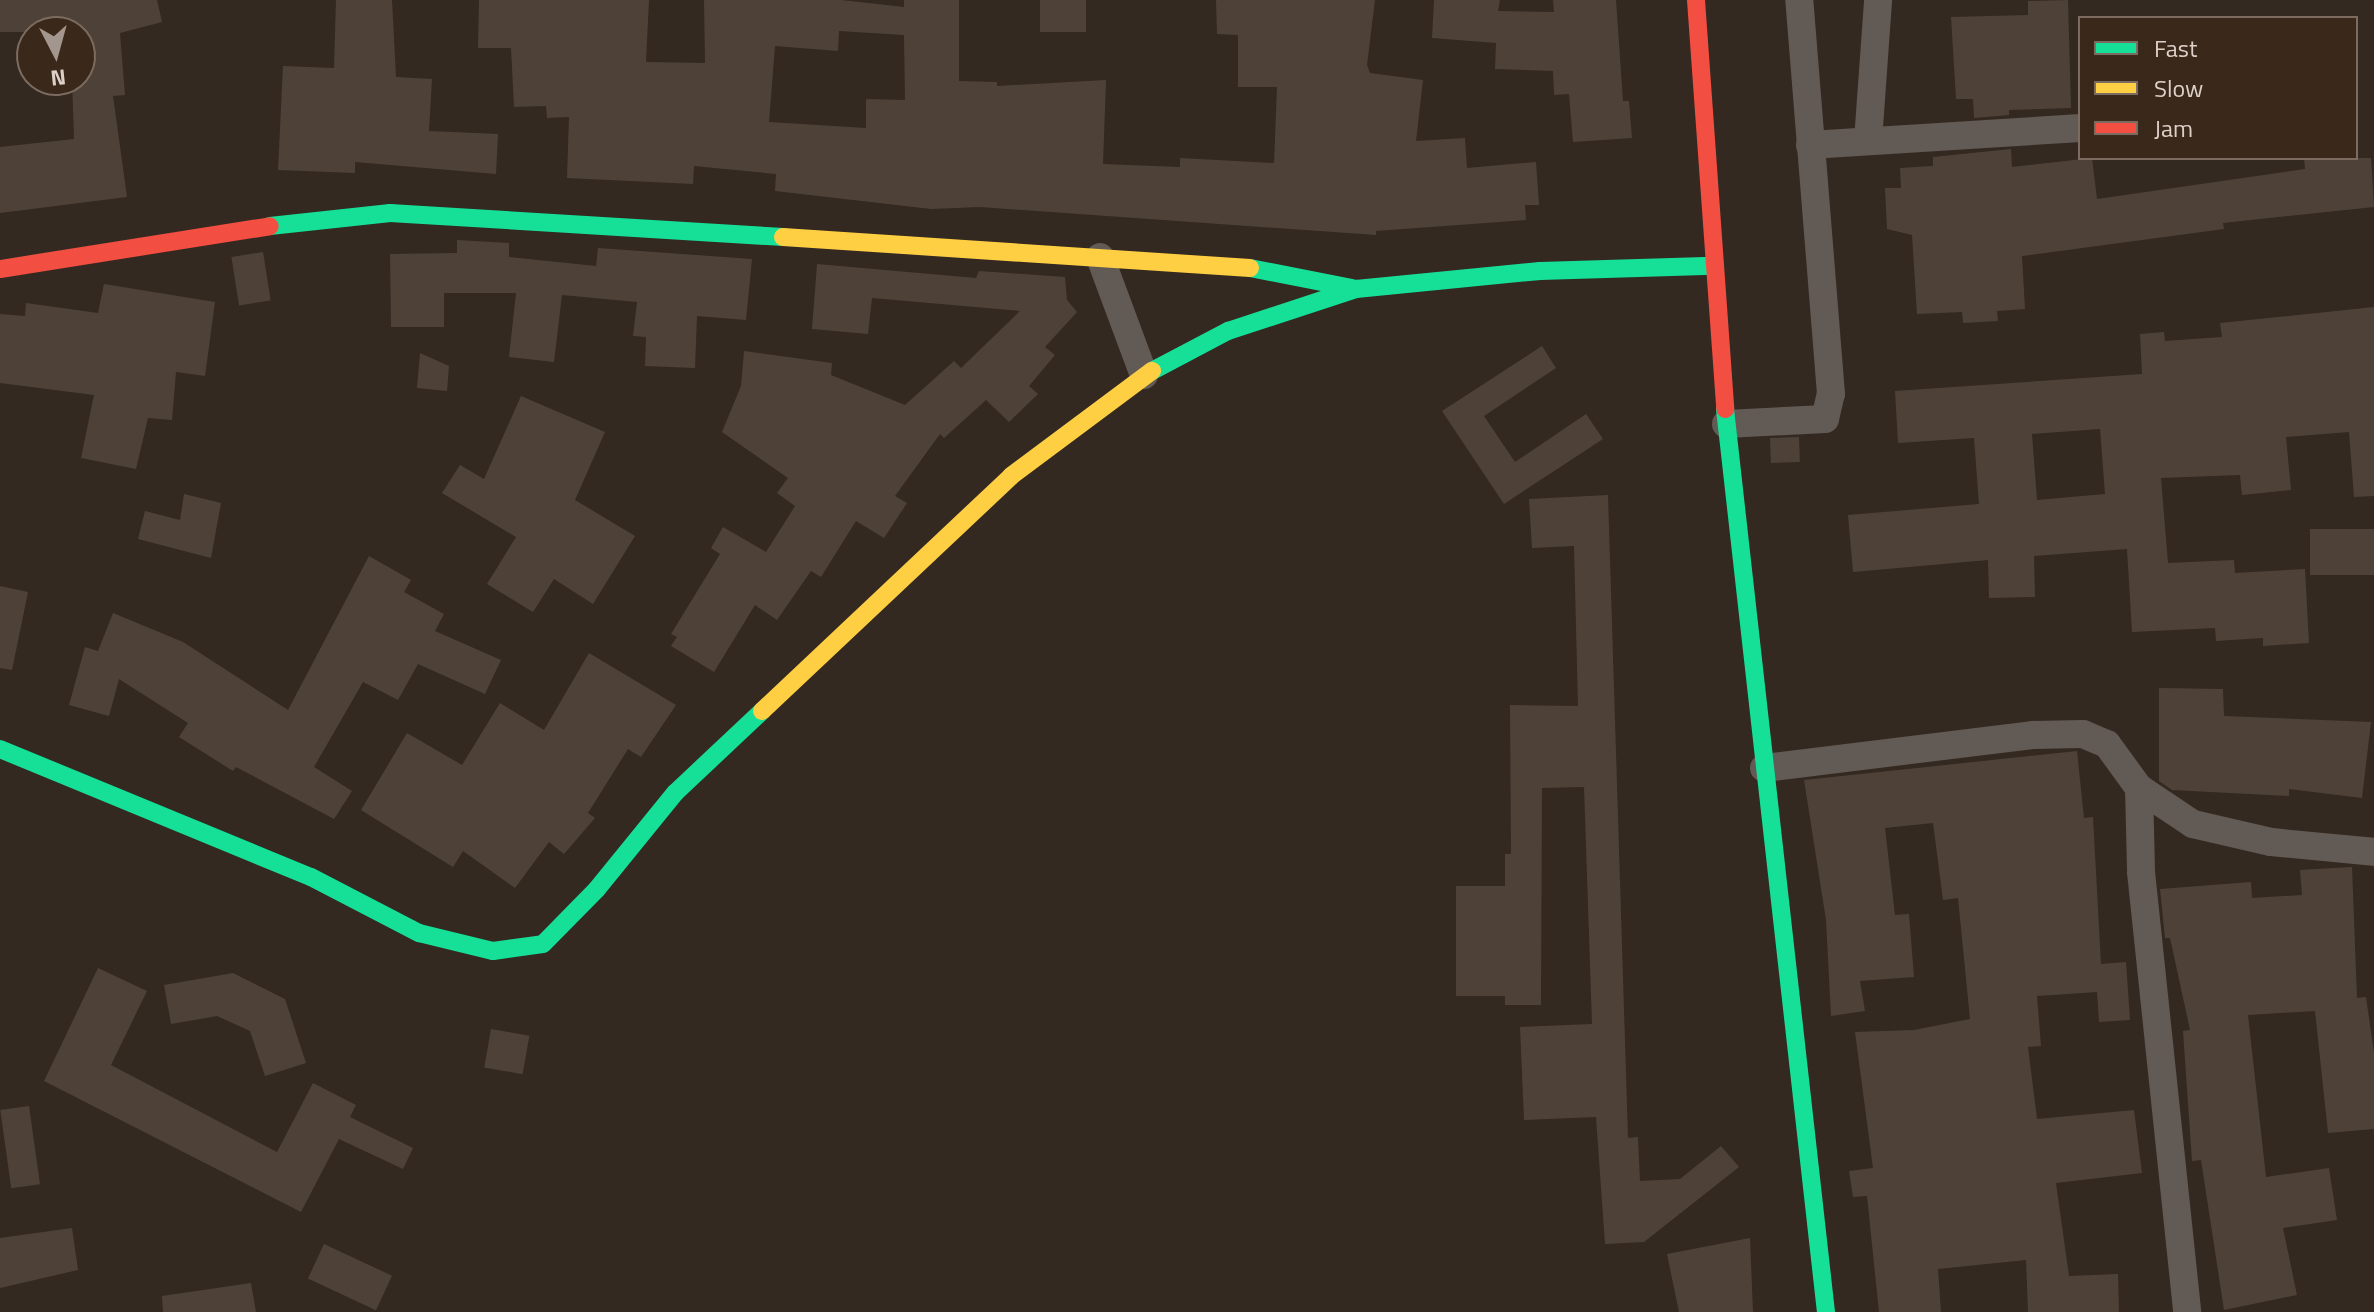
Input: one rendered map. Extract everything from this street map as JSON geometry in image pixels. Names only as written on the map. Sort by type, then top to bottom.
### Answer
[{"type":"street","points":[[1696,0],[1726,424],[1826,1312]]},
{"type":"street","points":[[1726,424],[1825,419],[1831,394],[1799,0]]},
{"type":"street","points":[[1868,141],[1878,0]]},
{"type":"street","points":[[1810,145],[2078,128]]},
{"type":"street","points":[[0,269],[289,223],[390,213],[1224,263],[1356,289]]},
{"type":"street","points":[[1100,257],[1144,375]]},
{"type":"street","points":[[0,749],[311,877],[419,933],[493,951],[543,944],[597,889],[675,793],[850,627],[1011,476],[1144,375],[1228,331],[1356,289],[1540,271],[1713,266]]},
{"type":"street","points":[[1764,768],[2034,735],[2083,734],[2107,744],[2139,788],[2193,824],[2271,842],[2374,852]]},
{"type":"street","points":[[2139,788],[2141,872],[2187,1312]]},
{"type":"building","points":[[0,0],[157,0],[162,22],[120,33],[125,95],[113,96],[127,197],[0,213],[0,147],[74,139],[73,96],[96,96],[96,16],[16,16],[16,32],[0,32]]},
{"type":"building","points":[[336,0],[392,0],[396,77],[432,79],[429,131],[498,134],[496,174],[355,162],[355,173],[278,170],[283,66],[334,68]]},
{"type":"building","points":[[479,0],[649,0],[646,62],[705,63],[704,0],[841,0],[904,7],[904,0],[959,0],[959,81],[997,82],[997,86],[1106,80],[1103,164],[1180,167],[1180,158],[1274,163],[1277,87],[1238,87],[1238,35],[1217,34],[1216,0],[1375,0],[1367,65],[1370,73],[1423,80],[1416,141],[1465,138],[1467,168],[1536,162],[1539,205],[1525,205],[1526,220],[1376,231],[1376,235],[980,207],[931,209],[775,191],[776,174],[694,166],[693,184],[567,178],[569,117],[547,118],[546,106],[514,107],[511,48],[478,48]],"holes":[[[839,31],[904,35],[905,100],[866,99],[866,128],[769,122],[775,46],[838,51]]]},
{"type":"building","points":[[1040,0],[1086,0],[1086,32],[1040,32]]},
{"type":"building","points":[[1434,0],[1500,0],[1498,11],[1554,12],[1553,0],[1616,0],[1623,101],[1629,101],[1632,138],[1573,142],[1569,94],[1554,95],[1553,71],[1495,69],[1496,43],[1432,38]]},
{"type":"building","points":[[2068,0],[2071,108],[2009,110],[2009,115],[1974,118],[1973,99],[1956,99],[1951,17],[2028,15],[2028,1]]},
{"type":"building","points":[[2011,149],[2012,167],[2092,160],[2097,199],[2305,169],[2304,160],[2371,158],[2374,207],[2223,223],[2224,229],[2022,256],[2025,309],[1997,311],[1998,321],[1963,323],[1962,312],[1917,314],[1912,235],[1887,229],[1885,188],[1901,188],[1900,168],[1933,166],[1933,157]]},
{"type":"building","points":[[457,240],[509,243],[509,257],[596,266],[598,248],[752,259],[746,320],[697,316],[695,368],[645,366],[646,337],[633,336],[637,302],[562,295],[554,362],[509,357],[516,293],[444,293],[444,327],[391,327],[390,254],[457,253]]},
{"type":"building","points":[[263,252],[271,300],[239,305],[231,257]]},
{"type":"building","points":[[817,264],[976,278],[979,271],[1065,277],[1067,300],[1077,312],[1045,347],[1055,355],[1029,386],[1038,394],[1009,422],[986,400],[944,438],[940,434],[895,496],[907,503],[884,538],[856,521],[821,577],[811,571],[777,620],[755,605],[714,672],[671,646],[677,637],[671,634],[720,554],[711,548],[723,527],[766,552],[795,506],[777,493],[788,478],[722,432],[741,386],[744,351],[832,363],[831,375],[905,405],[954,361],[961,368],[1020,311],[872,298],[868,334],[812,329]]},
{"type":"building","points":[[104,284],[215,302],[205,376],[176,372],[172,420],[148,418],[136,469],[81,458],[94,395],[0,383],[0,314],[25,316],[26,303],[98,313]]},
{"type":"building","points":[[2374,307],[2374,496],[2354,497],[2349,432],[2286,437],[2291,490],[2242,495],[2240,475],[2161,478],[2168,563],[2234,560],[2235,573],[2305,569],[2309,643],[2263,646],[2263,638],[2216,641],[2215,628],[2132,632],[2127,549],[2034,556],[2035,597],[1989,598],[1988,560],[1853,572],[1848,515],[1979,504],[1974,438],[1898,443],[1895,391],[2142,374],[2140,334],[2164,332],[2165,341],[2222,337],[2220,323]],"holes":[[[2100,429],[2105,494],[2037,500],[2032,434]]]},
{"type":"building","points":[[1542,346],[1556,368],[1484,416],[1515,462],[1586,414],[1603,439],[1504,504],[1442,411]]},
{"type":"building","points":[[420,353],[449,366],[447,391],[417,388]]},
{"type":"building","points":[[521,396],[605,432],[575,500],[635,536],[593,604],[554,579],[533,612],[487,584],[516,537],[442,493],[460,465],[484,479]]},
{"type":"building","points":[[1799,437],[1800,462],[1771,463],[1770,438]]},
{"type":"building","points":[[184,494],[221,503],[211,558],[138,539],[145,511],[180,520]]},
{"type":"building","points":[[1608,495],[1628,1138],[1638,1137],[1640,1181],[1680,1179],[1721,1146],[1739,1167],[1644,1242],[1605,1244],[1596,1117],[1524,1120],[1520,1027],[1592,1024],[1584,787],[1542,788],[1541,1005],[1505,1005],[1505,996],[1456,996],[1456,886],[1505,886],[1505,854],[1511,854],[1510,705],[1578,706],[1574,546],[1532,548],[1529,499]]},
{"type":"building","points":[[2310,529],[2374,529],[2374,575],[2310,575]]},
{"type":"building","points":[[369,556],[411,580],[404,592],[444,614],[435,631],[501,660],[485,694],[418,664],[398,700],[363,682],[314,767],[352,791],[334,819],[236,767],[233,771],[179,737],[188,723],[119,679],[109,716],[69,705],[85,647],[98,651],[113,613],[183,642],[288,710]]},
{"type":"building","points":[[0,586],[28,592],[12,670],[0,668]]},
{"type":"building","points":[[589,653],[676,705],[641,757],[628,749],[588,813],[595,818],[564,854],[549,842],[515,888],[463,851],[453,867],[361,810],[407,733],[462,765],[500,703],[544,730]]},
{"type":"building","points":[[2159,688],[2223,689],[2224,716],[2371,722],[2362,798],[2289,789],[2289,796],[2172,790],[2159,781]]},
{"type":"building","points":[[2077,751],[2084,818],[2093,817],[2101,964],[2126,962],[2130,1020],[2099,1022],[2097,992],[2037,996],[2041,1046],[2028,1047],[2037,1119],[2134,1110],[2142,1173],[2056,1183],[2069,1276],[2118,1274],[2119,1312],[2028,1312],[2026,1260],[1938,1269],[1941,1312],[1879,1312],[1867,1196],[1853,1197],[1849,1171],[1873,1168],[1855,1032],[1914,1030],[1970,1019],[1958,898],[1943,900],[1933,823],[1885,828],[1895,915],[1909,914],[1914,977],[1860,981],[1865,1011],[1831,1016],[1826,920],[1804,780]]},
{"type":"building","points":[[2352,867],[2357,998],[2366,997],[2374,1053],[2374,1129],[2328,1133],[2315,1011],[2248,1015],[2266,1177],[2329,1168],[2337,1220],[2283,1228],[2297,1295],[2224,1310],[2201,1160],[2192,1161],[2183,1031],[2190,1030],[2170,938],[2165,938],[2160,889],[2251,882],[2252,898],[2302,895],[2300,870]]},
{"type":"building","points":[[98,968],[147,991],[111,1065],[277,1152],[313,1083],[356,1105],[350,1117],[413,1148],[403,1169],[339,1139],[301,1212],[44,1081]]},
{"type":"building","points":[[233,973],[285,999],[306,1063],[265,1076],[250,1031],[217,1016],[171,1024],[164,985]]},
{"type":"building","points":[[491,1029],[529,1036],[523,1074],[484,1067]]},
{"type":"building","points":[[29,1106],[40,1184],[11,1188],[0,1110]]},
{"type":"building","points":[[72,1228],[78,1270],[0,1288],[0,1238]]},
{"type":"building","points":[[1750,1238],[1753,1312],[1679,1312],[1667,1254]]},
{"type":"building","points":[[324,1244],[392,1276],[376,1310],[308,1278]]},
{"type":"building","points":[[251,1283],[256,1312],[163,1312],[162,1296]]},
{"type":"traffic: fast","points":[[270,226],[390,213],[783,237]]},
{"type":"traffic: fast","points":[[1152,371],[1228,331],[1356,289],[1540,271],[1713,266]]},
{"type":"traffic: fast","points":[[1250,268],[1352,288]]},
{"type":"traffic: fast","points":[[1725,409],[1826,1312]]},
{"type":"traffic: fast","points":[[0,749],[311,877],[419,933],[493,951],[543,944],[597,889],[675,793],[762,711]]},
{"type":"traffic: slow","points":[[783,237],[1250,268]]},
{"type":"traffic: slow","points":[[762,711],[1011,476],[1152,371]]},
{"type":"traffic: jam","points":[[1696,0],[1725,409]]},
{"type":"traffic: jam","points":[[0,269],[270,226]]}]
